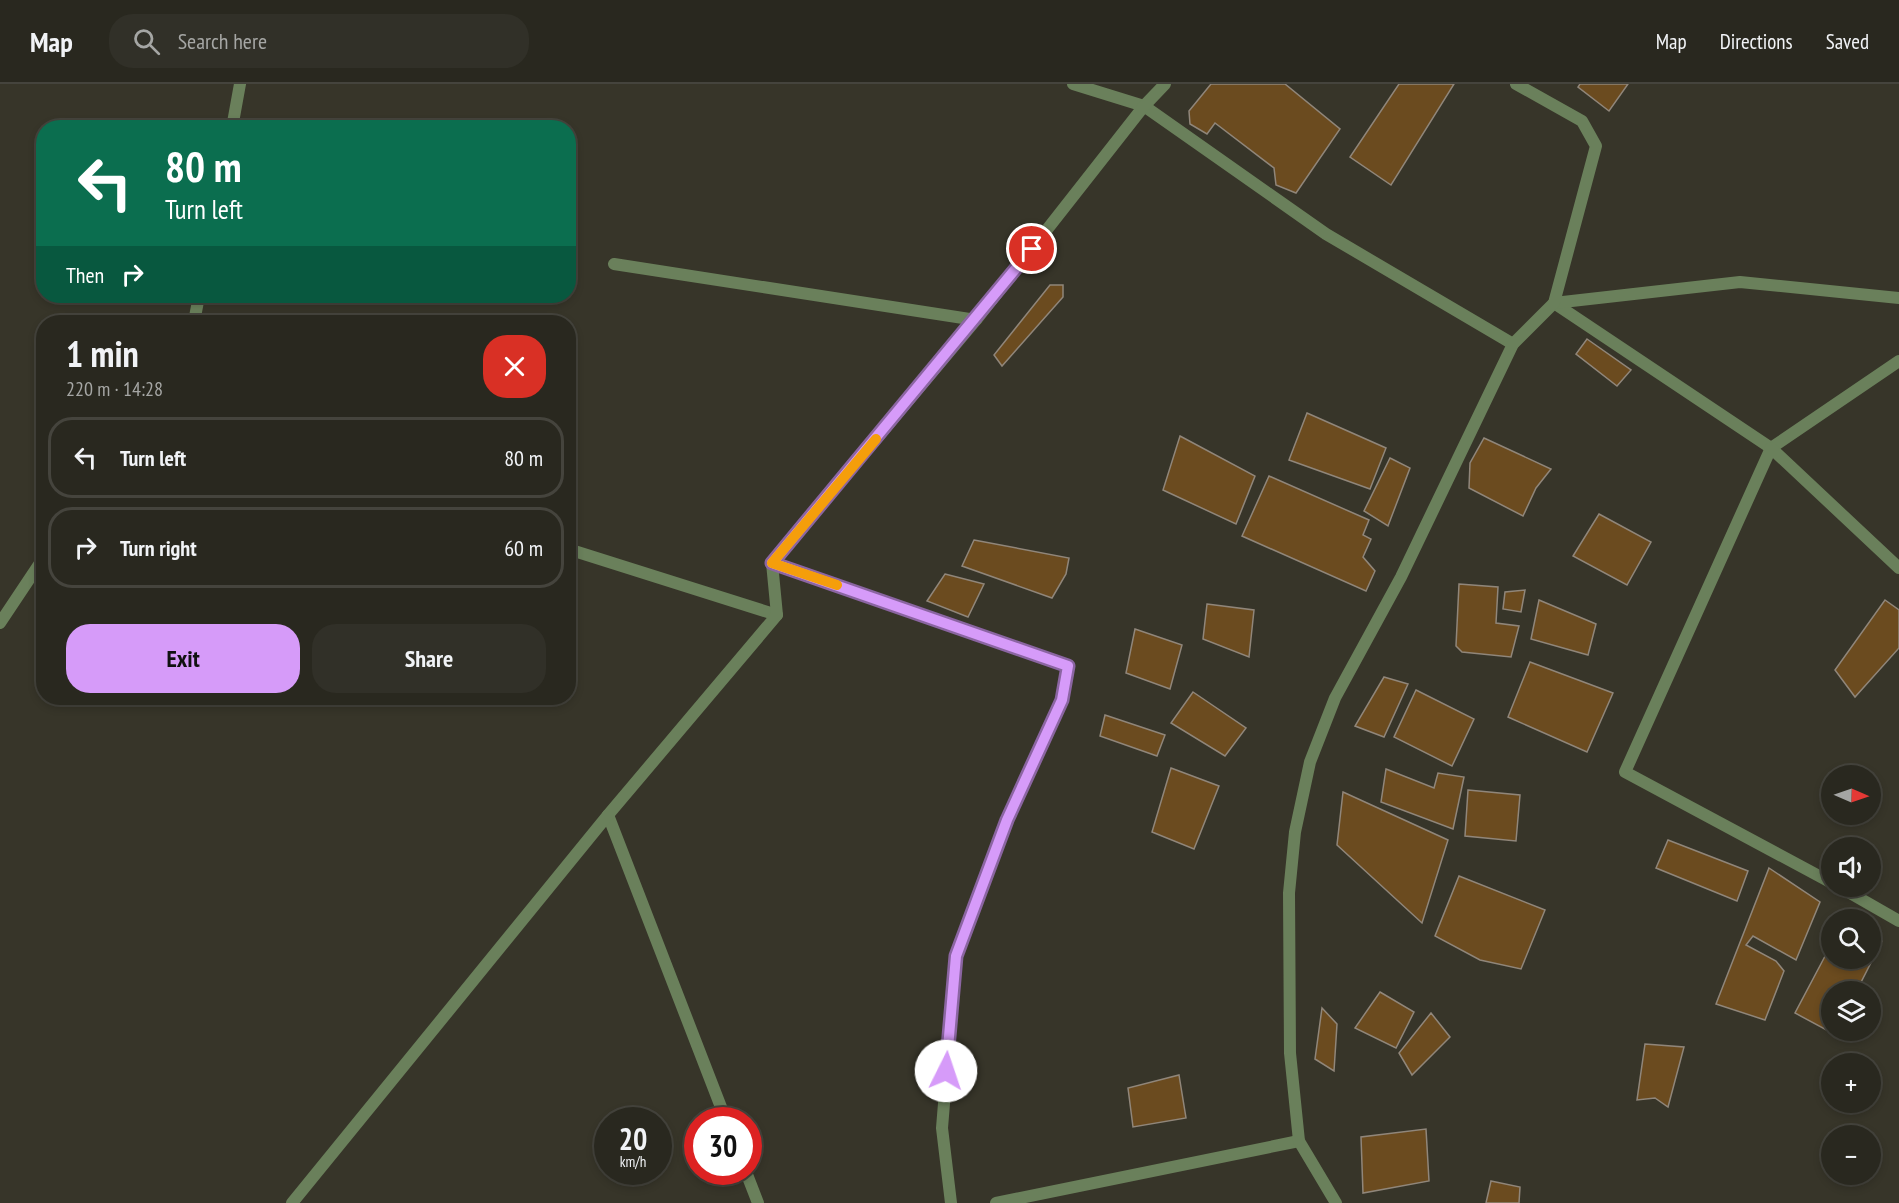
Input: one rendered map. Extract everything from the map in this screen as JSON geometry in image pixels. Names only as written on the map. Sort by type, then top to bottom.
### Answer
[{"type":"street","points":[[233,120],[240,84]]},
{"type":"street","points":[[1074,84],[1144,106],[1326,234],[1513,344]]},
{"type":"street","points":[[292,1203],[608,815],[777,615],[772,563],[976,320],[1144,106],[1165,84]]},
{"type":"street","points":[[1336,1203],[1299,1141],[1290,1053],[1289,894],[1295,832],[1310,762],[1335,698],[1401,577],[1513,344],[1554,303],[1596,146],[1582,122],[1516,84]]},
{"type":"street","points":[[614,264],[976,320]]},
{"type":"street","points":[[1554,303],[1740,282],[1899,298]]},
{"type":"street","points":[[1554,303],[1771,448],[1899,568]]},
{"type":"street","points":[[1821,877],[1625,772],[1771,448],[1899,361]]},
{"type":"street","points":[[576,552],[777,615]]},
{"type":"street","points":[[772,563],[1068,666],[1062,700],[1007,820],[956,956],[942,1128],[951,1203]]},
{"type":"street","points":[[0,623],[36,569]]},
{"type":"street","points":[[608,815],[721,1107]]},
{"type":"street","points":[[1857,897],[1899,921]]},
{"type":"street","points":[[996,1203],[1299,1141]]},
{"type":"street","points":[[751,1185],[758,1203]]},
{"type":"building","points":[[1211,84],[1285,84],[1340,129],[1296,193],[1276,185],[1274,168],[1215,123],[1207,134],[1190,124],[1189,111]]},
{"type":"building","points":[[1399,84],[1454,84],[1391,185],[1350,157]]},
{"type":"building","points":[[1580,84],[1628,84],[1609,111],[1578,87]]},
{"type":"building","points":[[1050,285],[1063,285],[1063,297],[1002,366],[994,355]]},
{"type":"building","points":[[1587,339],[1631,370],[1617,386],[1576,354]]},
{"type":"building","points":[[1307,413],[1386,448],[1370,489],[1289,460]]},
{"type":"building","points":[[1180,436],[1255,476],[1236,524],[1163,490]]},
{"type":"building","points":[[1484,438],[1551,469],[1536,488],[1523,516],[1469,488],[1470,463]]},
{"type":"building","points":[[1390,458],[1410,468],[1388,526],[1364,511]]},
{"type":"building","points":[[1269,476],[1369,520],[1363,535],[1371,539],[1363,557],[1375,571],[1366,591],[1242,536]]},
{"type":"building","points":[[1599,514],[1651,542],[1627,585],[1573,556]]},
{"type":"building","points":[[974,540],[1069,558],[1066,574],[1052,598],[962,566]]},
{"type":"building","points":[[945,574],[984,584],[968,617],[927,601]]},
{"type":"building","points":[[1459,584],[1498,587],[1496,623],[1519,626],[1511,657],[1462,652],[1456,646]]},
{"type":"building","points":[[1525,590],[1521,612],[1503,609],[1505,592]]},
{"type":"building","points":[[1539,600],[1596,624],[1588,655],[1531,639]]},
{"type":"building","points":[[1885,600],[1899,610],[1899,648],[1855,697],[1835,670]]},
{"type":"building","points":[[1207,604],[1254,610],[1249,657],[1203,639]]},
{"type":"building","points":[[1135,629],[1182,645],[1170,689],[1126,673]]},
{"type":"building","points":[[1530,662],[1613,693],[1587,752],[1508,717]]},
{"type":"building","points":[[1384,677],[1408,684],[1384,737],[1355,726]]},
{"type":"building","points":[[1416,690],[1474,719],[1452,766],[1394,737]]},
{"type":"building","points":[[1193,692],[1246,728],[1225,756],[1171,723]]},
{"type":"building","points":[[1105,715],[1165,735],[1157,756],[1100,736]]},
{"type":"building","points":[[1171,768],[1219,786],[1194,849],[1152,832]]},
{"type":"building","points":[[1386,769],[1434,788],[1438,773],[1464,777],[1453,829],[1381,802]]},
{"type":"building","points":[[1468,790],[1520,795],[1516,841],[1465,836]]},
{"type":"building","points":[[1343,792],[1448,840],[1422,923],[1337,845]]},
{"type":"building","points":[[1668,840],[1748,871],[1737,901],[1656,868]]},
{"type":"building","points":[[1769,868],[1820,902],[1796,960],[1753,936],[1746,945],[1776,961],[1784,971],[1765,1020],[1716,1004]]},
{"type":"building","points":[[1459,876],[1545,910],[1521,969],[1480,960],[1435,936]]},
{"type":"building","points":[[1821,964],[1821,969],[1868,969],[1862,981],[1821,981],[1821,1027],[1795,1013]]},
{"type":"building","points":[[1380,992],[1414,1012],[1396,1048],[1355,1028]]},
{"type":"building","points":[[1322,1008],[1337,1024],[1334,1071],[1315,1059]]},
{"type":"building","points":[[1431,1013],[1450,1037],[1412,1075],[1399,1053]]},
{"type":"building","points":[[1645,1044],[1684,1047],[1668,1107],[1655,1098],[1637,1100]]},
{"type":"building","points":[[1179,1075],[1186,1118],[1133,1127],[1128,1088]]},
{"type":"building","points":[[1426,1129],[1429,1181],[1363,1193],[1361,1137]]},
{"type":"building","points":[[1491,1181],[1520,1187],[1519,1203],[1486,1203]]},
{"type":"slow traffic","points":[[837,585],[772,563],[876,439]]},
{"type":"route","points":[[946,1071],[956,956],[1007,820],[1062,700],[1068,666],[772,563],[976,320],[1032,249]]}]
